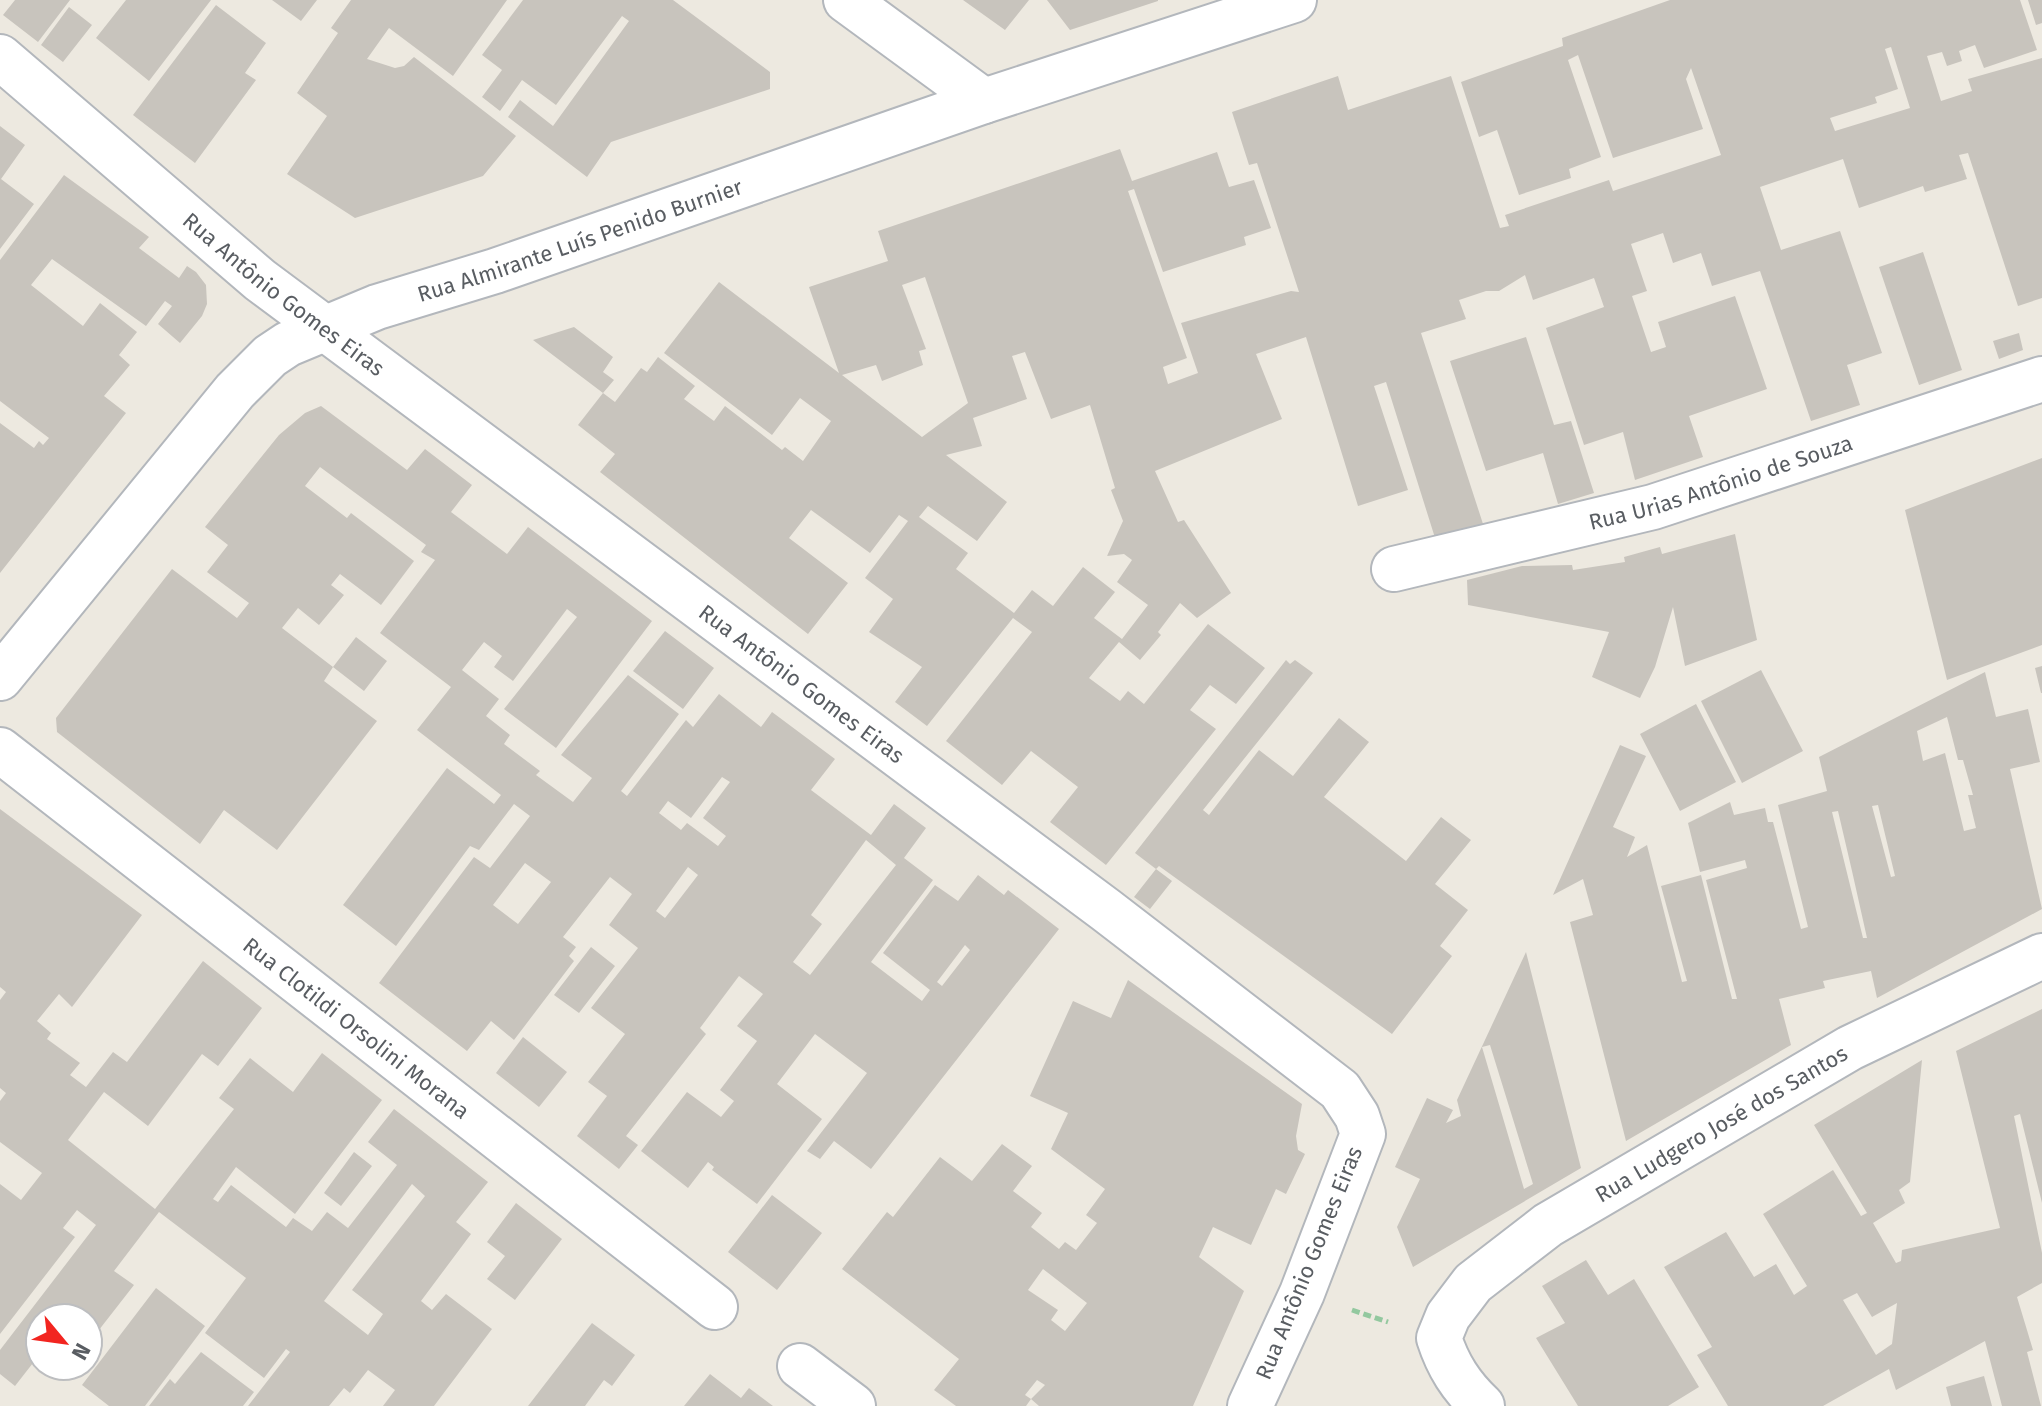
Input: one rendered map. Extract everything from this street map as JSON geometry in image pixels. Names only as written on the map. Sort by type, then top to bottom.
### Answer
[{"type":"street","points":[[846,0],[984,101]]},
{"type":"street","name":"Rua Almirante Luís Penido Burnier","points":[[0,678],[235,391],[270,356],[324,328],[984,101],[1294,0]]},
{"type":"street","name":"Rua Antônio Gomes Eiras","points":[[0,57],[260,280],[1106,910],[1340,1090],[1357,1116],[1363,1134],[1302,1293],[1250,1406]]},
{"type":"street","name":"Rua Urias Antônio de Souza","points":[[1394,569],[1653,507],[2042,379]]},
{"type":"street","name":"Rua Clotildi Orsolini Morana","points":[[0,750],[715,1307]]},
{"type":"street","name":"Rua Ludgero José dos Santos","points":[[1439,1338],[1448,1316],[1473,1283],[1548,1225],[1850,1048],[2042,956]]},
{"type":"street","points":[[1439,1338],[1446,1361],[1464,1389],[1482,1406]]},
{"type":"street","points":[[800,1366],[853,1406]]},
{"type":"path","points":[[1302,1293],[1439,1338]]},
{"type":"building","points":[[15,0],[70,0],[38,42],[3,15]]},
{"type":"building","points":[[126,0],[211,0],[149,81],[96,38]]},
{"type":"building","points":[[272,0],[317,0],[301,21]]},
{"type":"building","points":[[351,0],[507,0],[453,76],[389,28],[367,59],[395,68],[404,66],[414,57],[516,136],[483,176],[355,218],[287,174],[327,116],[297,93],[338,33],[331,28]]},
{"type":"building","points":[[523,0],[673,0],[770,72],[770,89],[611,142],[587,177],[508,117],[520,100],[553,126],[629,21],[622,16],[556,105],[522,80],[500,111],[482,97],[502,70],[482,55]]},
{"type":"building","points":[[963,0],[1029,0],[1005,30]]},
{"type":"building","points":[[1047,0],[1158,0],[1158,1],[1070,30]]},
{"type":"building","points":[[1670,0],[2020,0],[2037,50],[1984,68],[1975,45],[1959,51],[1962,61],[1947,66],[1942,52],[1927,56],[1941,101],[1972,91],[1968,79],[2042,58],[2042,298],[2018,306],[1968,153],[1959,155],[1967,179],[1925,192],[1923,186],[1859,208],[1843,159],[1760,187],[1781,250],[1840,231],[1882,353],[1847,365],[1860,405],[1811,421],[1760,271],[1712,286],[1701,253],[1673,263],[1663,233],[1631,244],[1647,291],[1632,296],[1651,352],[1666,347],[1658,322],[1735,296],[1767,389],[1689,416],[1703,457],[1635,480],[1623,432],[1584,445],[1546,328],[1604,307],[1594,278],[1533,300],[1525,275],[1499,291],[1486,291],[1459,300],[1466,319],[1421,333],[1484,527],[1436,541],[1386,382],[1374,386],[1408,490],[1358,506],[1306,337],[1256,354],[1282,419],[1155,471],[1178,522],[1184,520],[1231,593],[1197,618],[1180,603],[1158,632],[1161,635],[1140,660],[1119,642],[1089,678],[1120,701],[1128,691],[1144,704],[1208,624],[1265,668],[1236,704],[1210,685],[1190,710],[1216,729],[1106,865],[1050,822],[1078,787],[1031,751],[1002,785],[946,741],[1032,632],[1013,618],[927,726],[895,702],[922,667],[869,632],[893,599],[865,578],[908,521],[899,515],[870,553],[811,510],[789,538],[848,583],[808,634],[600,472],[615,454],[578,425],[603,393],[615,402],[641,368],[647,372],[658,357],[695,386],[684,399],[714,421],[725,406],[782,450],[785,447],[803,461],[831,421],[800,398],[772,435],[664,353],[719,282],[839,373],[809,287],[888,261],[878,231],[1120,149],[1132,181],[1217,152],[1229,187],[1254,180],[1271,228],[1244,237],[1246,245],[1163,272],[1134,189],[1128,191],[1187,358],[1163,367],[1168,384],[1198,373],[1181,323],[1291,291],[1299,292],[1257,163],[1249,165],[1232,112],[1338,76],[1348,110],[1451,76],[1500,228],[1509,226],[1505,215],[1609,180],[1613,191],[1721,155],[1691,68],[1686,79],[1703,129],[1613,158],[1578,55],[1568,60],[1601,157],[1569,169],[1571,178],[1519,195],[1497,130],[1479,137],[1461,82],[1563,46],[1562,38]],"holes":[[[1891,47],[1910,108],[1835,131],[1830,118],[1877,103],[1875,97],[1898,89],[1885,49]],[[925,277],[968,403],[922,437],[842,375],[876,365],[882,381],[923,365],[919,351],[926,349],[902,285]],[[1025,352],[1051,419],[1090,405],[1115,488],[1111,490],[1123,521],[1107,556],[1124,554],[1132,560],[1117,582],[1148,605],[1122,639],[1094,618],[1115,592],[1083,567],[1053,606],[1032,590],[1014,613],[956,569],[968,553],[919,517],[928,506],[977,541],[1007,502],[946,455],[982,446],[973,418],[1027,399],[1012,356]]]},
{"type":"building","points":[[2028,0],[2042,0],[2042,23],[2036,25]]},
{"type":"building","points":[[216,5],[266,43],[245,73],[256,80],[195,163],[133,115]]},
{"type":"building","points":[[69,7],[92,25],[63,62],[41,45]]},
{"type":"building","points":[[0,126],[25,145],[1,179],[34,204],[0,249]]},
{"type":"building","points":[[64,175],[149,237],[139,248],[179,278],[187,266],[196,272],[206,285],[207,304],[202,316],[180,343],[158,324],[172,306],[165,301],[146,326],[52,259],[31,285],[83,326],[100,303],[137,332],[119,355],[130,365],[104,396],[126,413],[0,573],[0,423],[34,448],[39,441],[43,445],[49,438],[0,401],[0,260]]},
{"type":"building","points":[[1923,252],[1962,370],[1919,385],[1879,267]]},
{"type":"building","points":[[574,327],[613,357],[603,372],[614,380],[603,393],[533,340]]},
{"type":"building","points":[[2019,333],[2023,350],[1999,359],[1993,341]]},
{"type":"building","points":[[1526,337],[1554,425],[1571,421],[1594,493],[1558,504],[1543,453],[1486,471],[1450,361]]},
{"type":"building","points":[[321,406],[407,470],[425,449],[472,485],[451,512],[507,554],[528,527],[652,621],[556,748],[504,709],[577,617],[567,609],[513,681],[494,667],[502,656],[484,642],[462,670],[499,699],[486,716],[510,735],[504,744],[540,771],[536,775],[573,802],[592,778],[561,755],[628,675],[679,714],[621,791],[627,796],[686,720],[693,727],[719,694],[761,727],[772,712],[835,759],[811,790],[871,835],[894,804],[926,828],[904,858],[933,880],[871,962],[922,1001],[930,990],[883,953],[935,885],[958,901],[978,875],[1004,895],[1008,890],[1059,929],[871,1169],[834,1141],[820,1159],[807,1151],[867,1073],[815,1034],[777,1084],[822,1119],[757,1204],[712,1170],[714,1167],[708,1162],[688,1188],[641,1151],[687,1092],[721,1117],[734,1101],[720,1090],[757,1041],[737,1026],[763,994],[739,976],[700,1028],[706,1034],[626,1136],[638,1145],[619,1169],[577,1136],[607,1096],[588,1082],[625,1034],[591,1008],[638,948],[609,925],[632,894],[610,877],[563,937],[576,947],[569,956],[574,961],[514,1040],[491,1021],[467,1051],[379,983],[474,857],[490,868],[530,816],[514,804],[479,850],[470,846],[396,946],[343,905],[447,768],[494,804],[501,795],[417,730],[451,687],[380,633],[435,560],[421,552],[426,545],[320,467],[305,486],[347,518],[351,513],[414,561],[381,605],[340,574],[331,585],[344,595],[319,625],[298,608],[282,628],[333,667],[324,681],[377,721],[277,850],[224,810],[200,844],[57,732],[56,718],[172,569],[237,618],[249,603],[207,572],[228,545],[205,527],[279,435],[305,413]],"holes":[[[722,777],[730,782],[703,818],[726,836],[718,846],[687,823],[681,830],[659,813],[668,801],[691,818]],[[866,840],[896,865],[810,975],[793,962],[822,924],[811,915]],[[525,863],[551,882],[518,924],[493,905]],[[688,867],[698,875],[665,918],[656,911]],[[965,945],[970,950],[942,986],[937,982]]]},
{"type":"building","points":[[2042,458],[2042,645],[1947,680],[1905,510]]},
{"type":"building","points":[[1735,534],[1757,640],[1685,666],[1673,607],[1655,667],[1640,698],[1592,677],[1609,632],[1468,605],[1467,580],[1522,566],[1572,565],[1573,570],[1625,562],[1624,557],[1660,547],[1662,554]]},
{"type":"building","points":[[665,631],[714,668],[683,709],[633,671]]},
{"type":"building","points":[[356,637],[387,661],[364,691],[333,667]]},
{"type":"building","points":[[1286,660],[1290,664],[1295,660],[1313,673],[1203,810],[1209,815],[1259,750],[1293,776],[1339,718],[1369,742],[1324,797],[1406,861],[1441,817],[1471,840],[1435,884],[1468,910],[1440,946],[1452,956],[1392,1034],[1159,866],[1156,869],[1135,853]]},
{"type":"building","points":[[2042,666],[2042,693],[2041,693],[2035,668]]},
{"type":"building","points":[[1761,670],[1803,751],[1742,783],[1701,701]]},
{"type":"building","points":[[1985,672],[1996,717],[2028,709],[2040,762],[2010,769],[2042,909],[1877,998],[1871,971],[1823,981],[1825,988],[1779,999],[1791,1045],[1626,1141],[1570,922],[1593,915],[1583,879],[1553,895],[1620,745],[1646,756],[1613,827],[1635,837],[1627,857],[1647,845],[1682,982],[1687,981],[1661,886],[1701,875],[1732,999],[1737,999],[1706,880],[1747,868],[1745,860],[1700,872],[1688,823],[1730,802],[1734,815],[1765,808],[1768,822],[1773,822],[1801,929],[1808,927],[1778,805],[1827,791],[1819,757]],"holes":[[[1947,717],[1958,760],[1963,760],[1973,795],[1968,795],[1976,828],[1964,831],[1945,753],[1923,761],[1917,731]],[[1878,805],[1895,876],[1891,877],[1872,806]],[[1838,811],[1867,938],[1863,938],[1832,812]]]},
{"type":"building","points":[[1696,704],[1736,782],[1680,811],[1640,734]]},
{"type":"building","points":[[0,809],[142,915],[72,1007],[59,994],[37,1021],[51,1033],[47,1039],[80,1063],[70,1075],[86,1087],[113,1052],[127,1062],[203,961],[262,1008],[218,1066],[202,1054],[148,1126],[104,1092],[68,1140],[155,1209],[234,1109],[219,1098],[250,1058],[293,1092],[322,1053],[382,1100],[295,1214],[236,1167],[213,1199],[218,1202],[231,1185],[286,1227],[293,1218],[312,1231],[327,1212],[348,1228],[397,1165],[368,1142],[394,1109],[488,1182],[456,1222],[471,1234],[421,1301],[432,1310],[446,1294],[492,1329],[434,1406],[383,1406],[395,1390],[368,1370],[350,1393],[344,1388],[329,1406],[248,1406],[290,1352],[286,1349],[264,1378],[205,1333],[246,1278],[159,1212],[114,1271],[134,1285],[104,1323],[104,1302],[37,1302],[96,1225],[77,1210],[63,1228],[75,1237],[0,1334],[0,1184],[21,1200],[42,1173],[0,1142],[0,1101],[6,1093],[0,1088],[0,1000],[6,992],[0,987]],"holes":[[[412,1184],[425,1196],[352,1290],[383,1314],[368,1335],[324,1301]]]},
{"type":"building","points":[[1156,869],[1172,881],[1150,909],[1134,897]]},
{"type":"building","points":[[591,947],[615,966],[579,1013],[554,995]]},
{"type":"building","points":[[1526,952],[1581,1168],[1413,1267],[1397,1227],[1420,1179],[1395,1167],[1427,1098],[1453,1110],[1446,1123],[1461,1116],[1457,1100]],"holes":[[[1490,1045],[1533,1184],[1524,1189],[1482,1047]]]},
{"type":"building","points":[[1128,980],[1302,1104],[1296,1136],[1298,1150],[1305,1154],[1286,1194],[1276,1189],[1251,1245],[1213,1227],[1199,1257],[1244,1291],[1193,1406],[1039,1406],[1031,1399],[1026,1406],[956,1406],[934,1390],[959,1359],[842,1269],[887,1212],[893,1217],[940,1157],[972,1181],[1002,1144],[1032,1166],[1013,1191],[1042,1213],[1031,1227],[1059,1249],[1065,1242],[1076,1250],[1097,1223],[1086,1215],[1105,1189],[1051,1149],[1068,1113],[1030,1096],[1073,1001],[1111,1018]],"holes":[[[1043,1269],[1087,1303],[1065,1331],[1051,1320],[1058,1310],[1028,1290]],[[1037,1380],[1045,1385],[1031,1399],[1025,1395]]]},
{"type":"building","points":[[2042,1009],[2042,1203],[2020,1114],[2014,1116],[2042,1253],[2042,1283],[2017,1297],[2033,1350],[2027,1352],[2041,1406],[2002,1406],[1985,1341],[1896,1390],[1889,1369],[1823,1406],[1728,1406],[1697,1355],[1712,1347],[1664,1267],[1726,1232],[1754,1277],[1776,1264],[1794,1295],[1807,1286],[1763,1214],[1833,1170],[1861,1216],[1867,1213],[1814,1125],[1922,1060],[1910,1182],[1899,1190],[1905,1203],[1873,1223],[1896,1263],[1901,1261],[1902,1250],[2000,1228],[1956,1051]],"holes":[[[1857,1293],[1872,1317],[1897,1303],[1892,1344],[1876,1355],[1843,1300]]]},
{"type":"building","points":[[523,1037],[567,1072],[539,1107],[496,1073]]},
{"type":"building","points":[[354,1152],[372,1166],[341,1206],[324,1193]]},
{"type":"building","points":[[772,1195],[822,1233],[777,1290],[728,1252]]},
{"type":"building","points":[[516,1203],[562,1239],[515,1300],[487,1279],[505,1256],[487,1242]]},
{"type":"building","points":[[1586,1260],[1608,1295],[1634,1279],[1699,1387],[1668,1406],[1578,1406],[1536,1338],[1565,1323],[1542,1286]]},
{"type":"building","points":[[156,1288],[205,1326],[145,1406],[109,1406],[82,1385],[84,1382],[104,1382],[104,1356]]},
{"type":"building","points":[[24,1319],[24,1374],[15,1386],[0,1374],[0,1350]]},
{"type":"building","points":[[592,1323],[635,1355],[612,1386],[604,1380],[585,1406],[528,1406]]},
{"type":"building","points":[[201,1352],[254,1392],[243,1406],[149,1406],[170,1379],[175,1384]]},
{"type":"building","points":[[710,1374],[741,1398],[749,1388],[773,1406],[684,1406]]},
{"type":"building","points":[[1984,1376],[1992,1406],[1951,1406],[1946,1387]]}]
